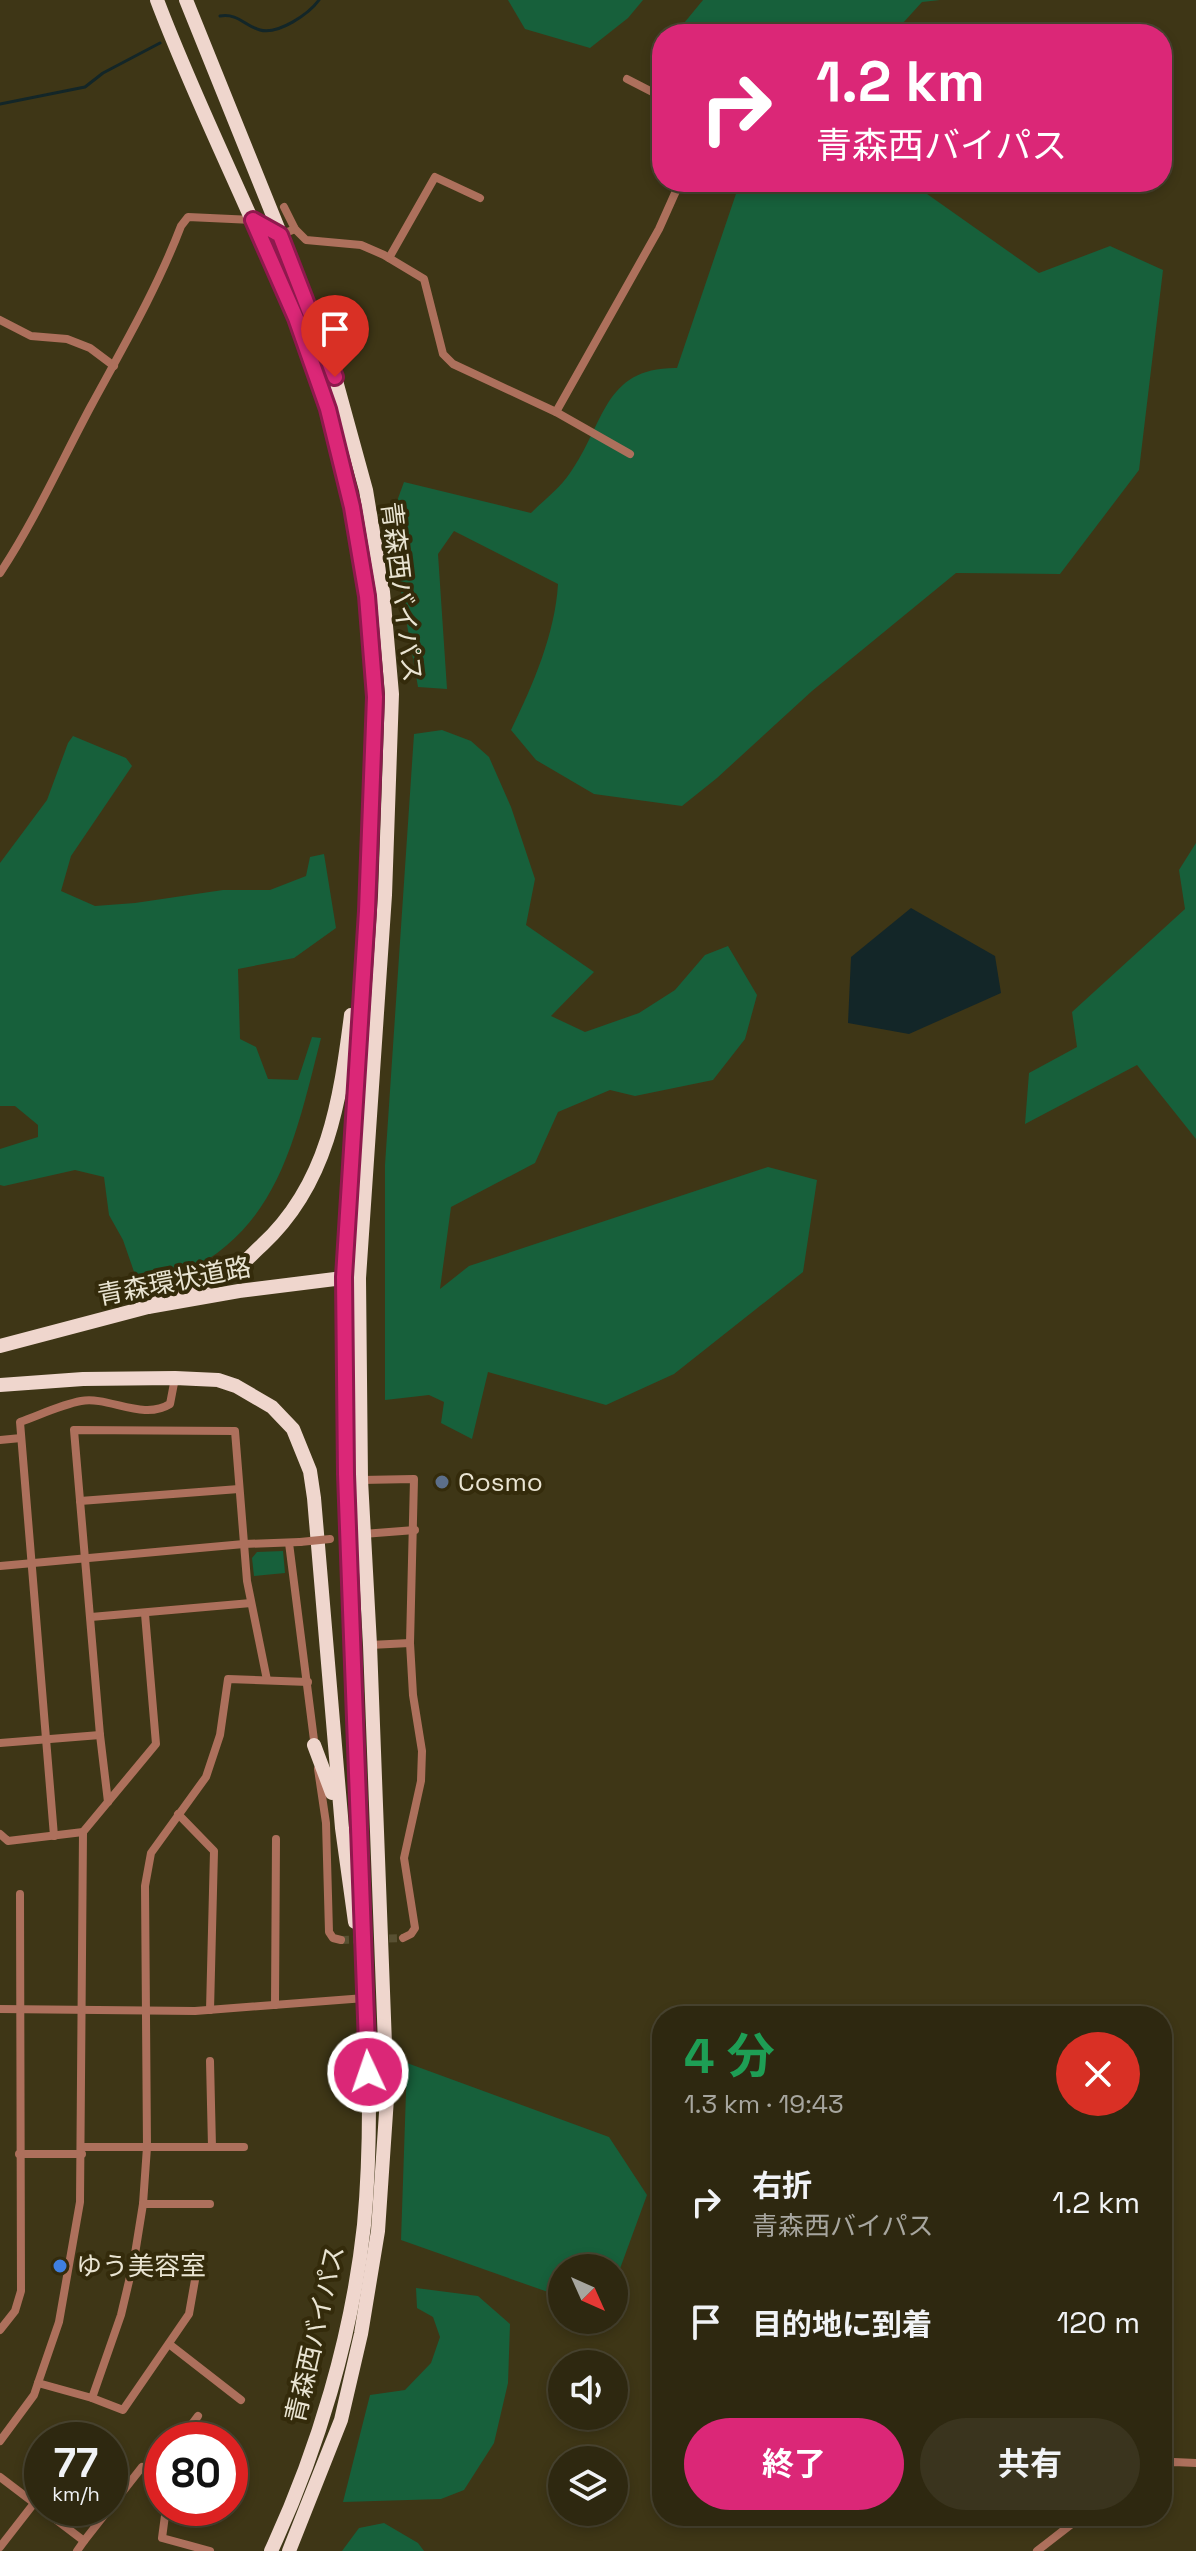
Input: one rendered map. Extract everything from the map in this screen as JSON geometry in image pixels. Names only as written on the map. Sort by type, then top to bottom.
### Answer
[{"type":"highway","name":"青森西バイパス","points":[[157,0],[296,318],[328,409],[352,507],[365,581],[375,697],[346,1474],[357,1535],[370,1645],[387,2098],[378,2231],[361,2334],[341,2420],[289,2551]]},
{"type":"highway","name":"青森西バイパス","points":[[186,0],[335,377],[366,490],[383,592],[392,694],[385,895],[352,1277],[361,1480],[357,1535],[365,1998],[370,2101],[364,2227],[337,2362],[312,2449],[271,2551]]},
{"type":"highway","points":[[148,1307],[239,1266],[283,1225],[313,1178],[330,1133],[343,1078],[367,911]]},
{"type":"highway","name":"青森環状道路","points":[[0,1346],[148,1307],[239,1291],[352,1277]]},
{"type":"highway","points":[[0,1385],[83,1379],[218,1380],[257,1397],[272,1407],[293,1429],[310,1471],[314,1498],[342,1828],[365,1998]]},
{"type":"highway","points":[[314,1745],[329,1781],[342,1828]]},
{"type":"street","points":[[627,79],[652,92]]},
{"type":"street","points":[[389,258],[435,177],[480,198]]},
{"type":"street","points":[[556,412],[659,229],[676,192]]},
{"type":"street","points":[[284,207],[295,229],[306,240],[361,245],[424,279],[443,354],[453,364],[556,412],[630,454]]},
{"type":"street","points":[[0,573],[15,551],[114,366],[188,217],[253,220],[280,235],[295,229]]},
{"type":"street","points":[[0,320],[31,336],[67,339],[90,348],[114,366]]},
{"type":"street","points":[[54,1836],[20,1422],[84,1400],[140,1409],[162,1409],[170,1404],[175,1378]]},
{"type":"street","points":[[108,1802],[74,1430],[235,1431],[251,1603],[267,1680]]},
{"type":"street","points":[[0,1440],[21,1438]]},
{"type":"street","points":[[361,1480],[414,1479],[410,1643],[413,1695],[422,1751],[421,1781],[404,1858],[415,1928],[403,1938]]},
{"type":"street","points":[[80,1501],[239,1489]]},
{"type":"street","points":[[0,1566],[415,1530]]},
{"type":"street","points":[[289,1543],[326,1823],[329,1932],[333,1938],[341,1940]]},
{"type":"street","points":[[91,1617],[251,1603]]},
{"type":"street","points":[[0,2441],[34,2395],[59,2322],[71,2265],[80,2202],[82,2150],[80,2009],[83,1832],[156,1744],[145,1614]]},
{"type":"street","points":[[370,1645],[410,1643]]},
{"type":"street","points":[[92,2398],[121,2315],[143,2204],[147,2147],[145,1886],[151,1853],[206,1777],[220,1735],[228,1679],[308,1682]]},
{"type":"street","points":[[0,1743],[100,1735]]},
{"type":"street","points":[[178,1814],[214,1851],[210,2010]]},
{"type":"street","points":[[0,1834],[8,1841],[83,1832]]},
{"type":"street","points":[[275,2005],[276,1839]]},
{"type":"street","points":[[0,2330],[15,2311],[21,2291],[20,1894]]},
{"type":"street","points":[[0,2009],[210,2010],[365,1998]]},
{"type":"street","points":[[210,2061],[212,2147]]},
{"type":"street","points":[[19,2154],[147,2147],[244,2147]]},
{"type":"street","points":[[143,2204],[210,2204]]},
{"type":"street","points":[[38,2383],[123,2410],[189,2314],[198,2263],[134,2260]]},
{"type":"street","points":[[169,2344],[241,2400]]},
{"type":"street","points":[[194,2422],[198,2416]]},
{"type":"street","points":[[1172,2462],[1196,2463]]},
{"type":"street","points":[[77,2551],[142,2467]]},
{"type":"street","points":[[0,2477],[24,2495]]},
{"type":"street","points":[[0,2547],[24,2516]]},
{"type":"street","points":[[64,2526],[84,2541]]},
{"type":"street","points":[[164,2526],[162,2538],[210,2551]]},
{"type":"street","points":[[1037,2551],[1069,2526]]},
{"type":"green space","points":[[508,0],[643,0],[628,18],[590,48],[525,29]]},
{"type":"green space","points":[[703,0],[940,0],[922,2],[902,24],[683,24]]},
{"type":"green space","points":[[737,192],[924,192],[1039,273],[1110,246],[1163,270],[1139,470],[1060,574],[956,573],[812,691],[682,806],[594,794],[536,760],[511,730],[548,640],[558,584],[454,531],[438,554],[447,689],[418,687],[389,523],[404,482],[531,513],[570,473],[620,388],[634,377],[653,370],[677,368]]},
{"type":"green space","points":[[442,730],[471,741],[489,757],[511,807],[535,879],[526,925],[594,972],[551,1016],[585,1032],[639,1013],[675,990],[705,955],[728,946],[757,995],[745,1039],[713,1080],[635,1096],[610,1090],[558,1112],[535,1163],[451,1207],[440,1289],[469,1266],[768,1167],[817,1180],[803,1272],[674,1374],[606,1405],[488,1372],[472,1439],[441,1423],[444,1402],[429,1395],[385,1400],[385,1165],[414,734]]},
{"type":"green space","points":[[73,736],[126,758],[132,766],[71,856],[61,891],[95,906],[223,890],[270,890],[306,876],[310,857],[324,854],[336,928],[294,958],[238,969],[240,1039],[256,1047],[268,1079],[298,1080],[312,1037],[321,1038],[299,1122],[286,1160],[269,1194],[248,1224],[220,1251],[185,1272],[140,1289],[123,1240],[109,1215],[104,1177],[75,1170],[0,1185],[0,1149],[38,1137],[38,1125],[15,1106],[0,1106],[0,863],[47,800]]},
{"type":"green space","points":[[1196,843],[1196,1139],[1137,1065],[1025,1124],[1029,1073],[1077,1047],[1072,1012],[1185,909],[1179,870]]},
{"type":"green space","points":[[283,1551],[285,1573],[254,1576],[252,1558],[257,1552]]},
{"type":"green space","points":[[407,2063],[609,2137],[647,2195],[625,2254],[548,2254],[548,2292],[401,2240]]},
{"type":"green space","points":[[416,2288],[478,2296],[510,2324],[508,2383],[494,2443],[464,2490],[441,2499],[343,2502],[370,2395],[405,2390],[431,2363],[440,2337],[433,2317],[417,2308]]},
{"type":"green space","points":[[384,2523],[418,2543],[424,2551],[342,2551],[359,2528]]},
{"type":"water","points":[[911,908],[995,956],[1001,993],[909,1034],[848,1023],[851,957]]},
{"type":"waterway","points":[[220,16],[232,16],[267,31],[292,22],[319,0]]},
{"type":"waterway","points":[[0,104],[85,87],[103,73],[160,43]]},
{"type":"tunnel","points":[[341,1940],[403,1938]]},
{"type":"place","name":"Cosmo","points":[[442,1482]]},
{"type":"place","name":"ゆう美容室","points":[[60,2266]]},
{"type":"route","points":[[335,377],[280,235],[253,220],[296,318],[328,409],[352,507],[367,596],[375,697],[367,911],[344,1277],[346,1474],[368,2072]]}]
